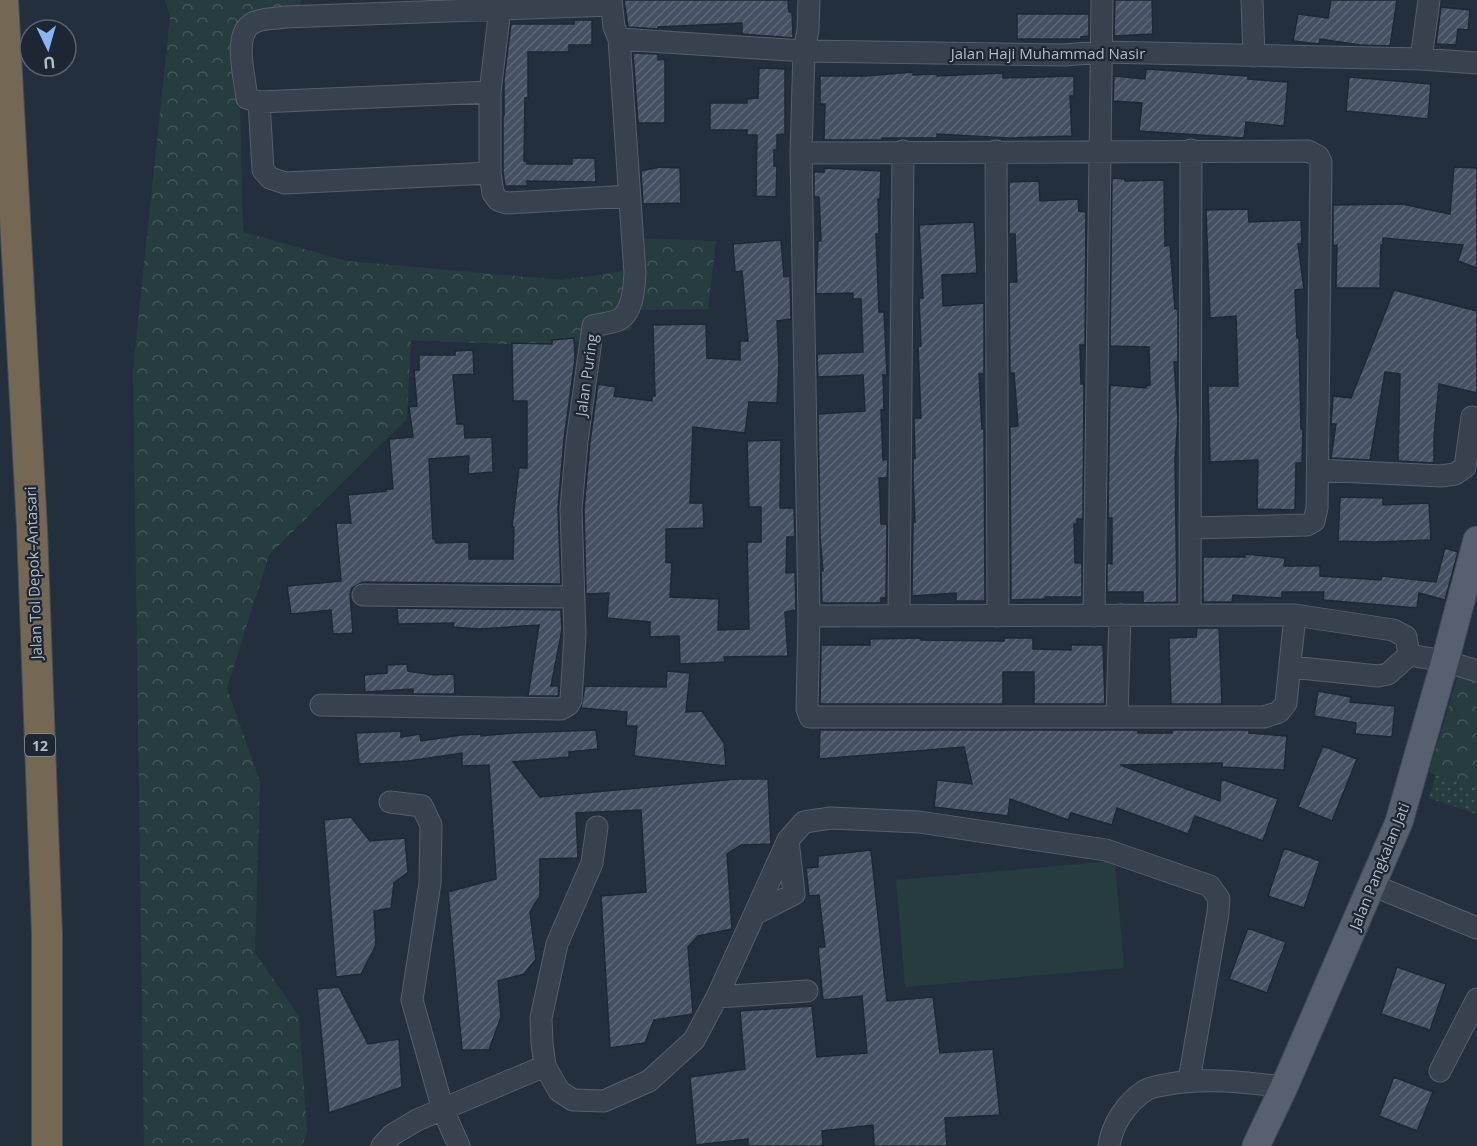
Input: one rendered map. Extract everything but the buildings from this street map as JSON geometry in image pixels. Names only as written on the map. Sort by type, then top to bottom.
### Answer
[{"type":"highway","name":"Jalan Tol Depok–Antasari","points":[[3,2],[32,528],[47,934],[47,1146]]},
{"type":"main road","name":"Jalan Pangkalan Jati","points":[[1256,1146],[1400,822],[1477,540]]},
{"type":"street","points":[[809,0],[808,30],[804,51],[801,153],[809,616],[807,709],[810,717],[1264,717],[1279,712],[1287,702],[1295,615]]},
{"type":"street","points":[[1094,616],[1102,0]]},
{"type":"street","points":[[1252,0],[1254,56]]},
{"type":"street","points":[[1421,59],[1429,0]]},
{"type":"street","points":[[490,92],[259,102],[247,98],[241,47],[244,29],[254,21],[285,9],[611,2]]},
{"type":"street","name":"Jalan Puring","points":[[321,705],[561,709],[571,700],[575,634],[571,509],[577,441],[593,326],[618,320],[624,316],[634,290],[635,274],[620,39],[614,27],[611,2]]},
{"type":"street","points":[[501,4],[490,92],[490,172],[493,193],[498,200],[507,203],[629,196]]},
{"type":"street","name":"Jalan Haji Muhammad Nasir","points":[[620,39],[804,51],[1064,55],[1103,52],[1421,59],[1477,63]]},
{"type":"street","points":[[259,102],[263,170],[270,178],[285,183],[490,172]]},
{"type":"street","points":[[801,153],[1191,150],[1308,151],[1318,156],[1321,162],[1318,470],[1317,508],[1314,521],[1307,525],[1191,528]]},
{"type":"street","points":[[1190,615],[1191,150]]},
{"type":"street","points":[[899,616],[903,151]]},
{"type":"street","points":[[996,151],[998,616]]},
{"type":"street","points":[[1318,470],[1440,476],[1455,474],[1464,467],[1472,417]]},
{"type":"street","points":[[363,595],[573,597]]},
{"type":"street","points":[[1117,717],[1120,615]]},
{"type":"street","points":[[809,616],[1295,615],[1393,630],[1406,637],[1409,655]]},
{"type":"street","points":[[1409,655],[1445,661],[1477,671]]},
{"type":"street","points":[[1291,667],[1378,676],[1388,674],[1409,655]]},
{"type":"street","points":[[390,802],[422,806],[431,825],[430,883],[412,1000],[444,1110],[459,1146]]},
{"type":"street","points":[[597,827],[592,863],[557,944],[541,1018],[545,1066],[559,1090],[573,1100],[604,1101],[649,1081],[694,1040],[717,997],[788,840],[804,822],[831,818],[920,822],[1106,850],[1210,886],[1219,898],[1218,913],[1189,1080]]},
{"type":"street","points":[[1372,885],[1477,928]]},
{"type":"street","points":[[717,997],[807,991]]},
{"type":"street","points":[[1440,1071],[1477,999]]},
{"type":"street","points":[[382,1146],[392,1135],[417,1120],[545,1066]]},
{"type":"street","points":[[1109,1146],[1120,1114],[1147,1089],[1189,1080],[1243,1082],[1284,1087]]},
{"type":"green space","points":[[165,0],[301,0],[296,22],[238,22],[243,232],[347,261],[562,280],[631,270],[630,238],[716,241],[708,309],[632,310],[631,330],[555,346],[411,340],[407,419],[269,555],[227,688],[260,782],[255,953],[299,1016],[307,1132],[302,1146],[144,1146],[133,370],[170,17]]},
{"type":"green space","points":[[1468,665],[1477,667],[1477,814],[1429,798]]},
{"type":"green space","points":[[1459,673],[1477,677],[1477,789],[1429,772]]},
{"type":"green space","points":[[1115,861],[1124,968],[905,987],[896,880]]}]
